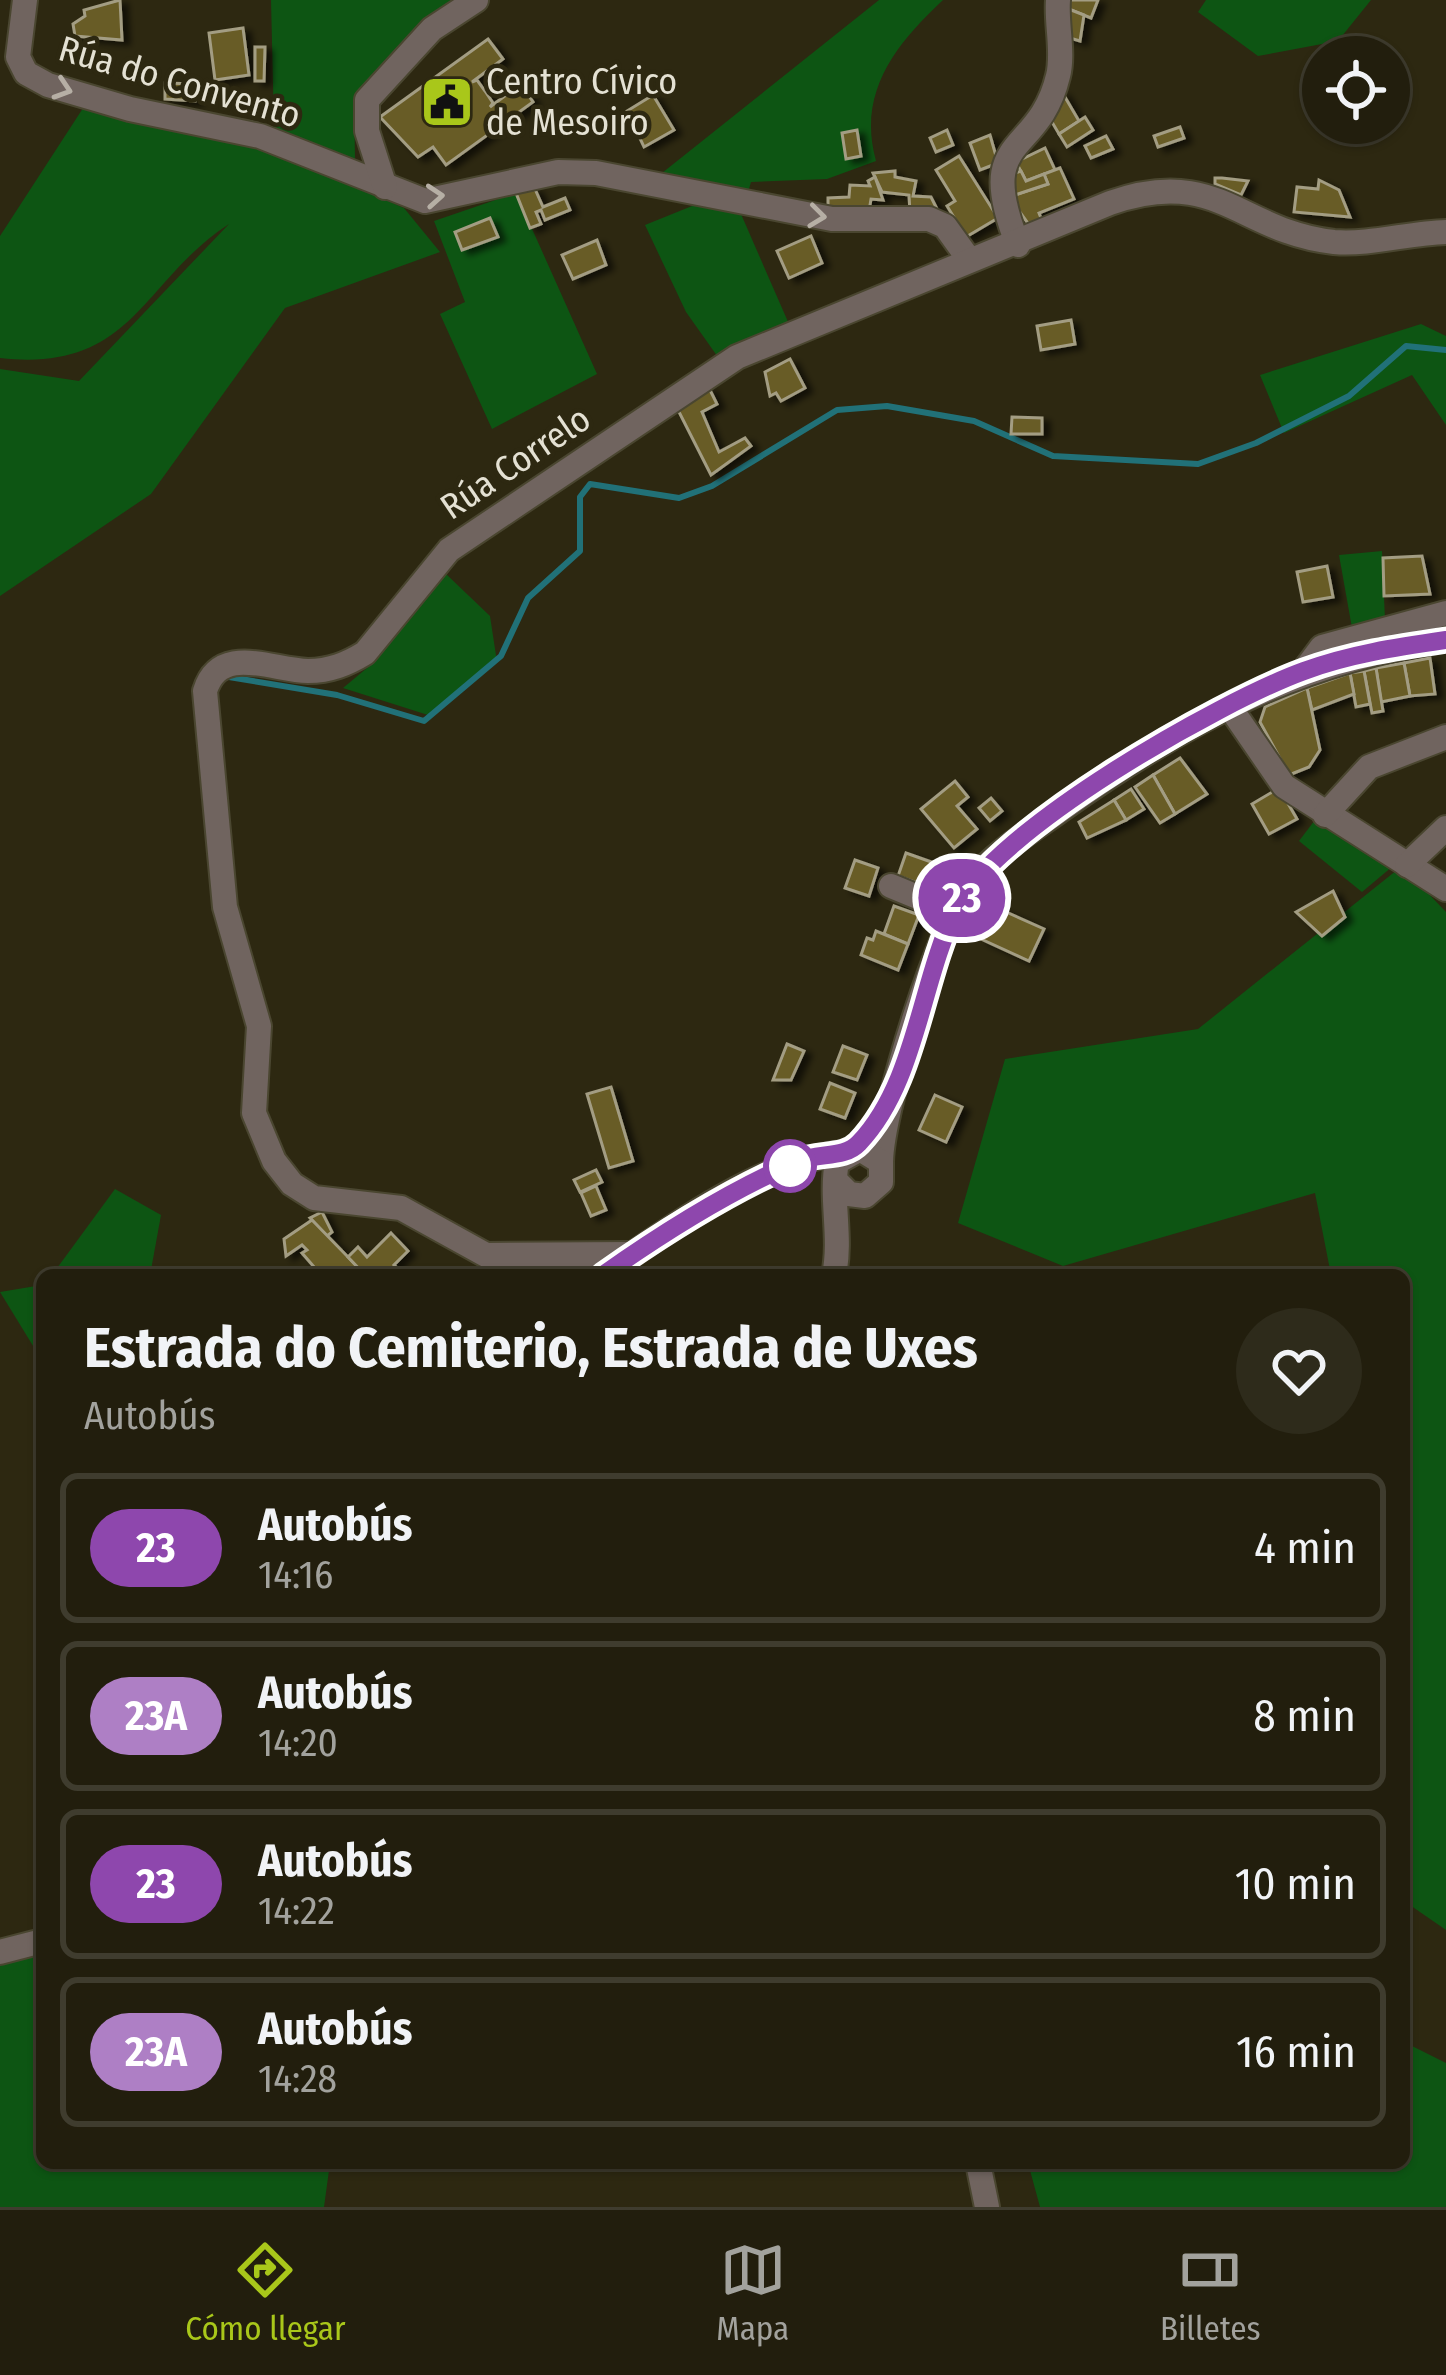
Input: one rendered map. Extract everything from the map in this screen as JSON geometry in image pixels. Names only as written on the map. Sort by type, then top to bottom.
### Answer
[{"type":"street","name":"Rúa do Convento","points":[[25,0],[18,57],[26,74],[130,110],[260,136],[425,201],[559,172],[596,173],[832,219],[929,219],[944,226],[968,258]]},
{"type":"street","points":[[385,188],[367,131],[367,100],[432,29],[476,0]]},
{"type":"street","points":[[1018,245],[1001,202],[1001,181],[1014,143],[1039,118],[1058,77],[1058,0]]},
{"type":"street","name":"Rúa Correlo","points":[[632,1254],[486,1256],[401,1208],[314,1198],[292,1184],[274,1161],[254,1113],[259,1026],[225,907],[208,681],[231,662],[304,671],[346,664],[364,653],[449,550],[736,357],[968,258],[1018,245],[1110,202],[1169,188],[1202,192],[1333,242],[1446,232]]},
{"type":"street","points":[[1303,671],[1322,647],[1446,613]]},
{"type":"street","points":[[840,1246],[883,1176],[885,1111],[954,912],[988,862],[1090,789],[1229,706],[1303,671],[1358,654],[1446,640]]},
{"type":"street","points":[[1229,706],[1283,786],[1446,889]]},
{"type":"street","points":[[1325,815],[1370,767],[1446,737]]},
{"type":"street","points":[[1407,865],[1446,828]]},
{"type":"street","points":[[891,886],[954,912]]},
{"type":"street","points":[[835,1269],[843,1165],[885,1111]]},
{"type":"street","points":[[612,1269],[771,1176],[843,1165],[872,1152],[881,1162]]},
{"type":"street","points":[[843,1165],[857,1197],[873,1192]]},
{"type":"street","points":[[0,1952],[36,1943]]},
{"type":"street","points":[[979,2169],[987,2207]]},
{"type":"green space","points":[[271,0],[459,0],[432,17],[354,96],[355,160],[274,127]]},
{"type":"green space","points":[[879,0],[943,0],[884,72],[872,113],[876,161],[827,179],[751,182],[747,196],[657,177]]},
{"type":"green space","points":[[1206,0],[1371,0],[1342,36],[1302,36],[1302,48],[1258,56],[1198,12]]},
{"type":"green space","points":[[87,102],[251,141],[404,208],[440,252],[285,308],[151,494],[0,596],[0,369],[79,381],[229,224],[199,247],[108,337],[80,351],[45,359],[0,358],[0,236]]},
{"type":"green space","points":[[516,193],[597,374],[492,429],[440,314],[465,302],[434,221]]},
{"type":"green space","points":[[697,204],[741,214],[789,324],[720,360],[686,312],[645,225]]},
{"type":"green space","points":[[1421,324],[1446,336],[1446,425],[1412,375],[1284,433],[1260,375]]},
{"type":"green space","points":[[1382,551],[1385,620],[1352,628],[1339,555]]},
{"type":"green space","points":[[446,574],[490,616],[497,662],[428,715],[343,688],[373,663]]},
{"type":"green space","points":[[1318,816],[1393,866],[1362,892],[1299,841]]},
{"type":"green space","points":[[1402,866],[1446,912],[1446,1930],[1410,1905],[1410,1269],[1330,1269],[1315,1193],[1063,1266],[958,1223],[1005,1059],[1198,1029]]},
{"type":"green space","points":[[115,1189],[161,1215],[151,1269],[56,1269]]},
{"type":"green space","points":[[36,1286],[36,1351],[0,1292]]},
{"type":"green space","points":[[36,1928],[36,2169],[329,2169],[324,2207],[0,2207],[0,1942]]},
{"type":"green space","points":[[1410,2045],[1446,2063],[1446,2207],[1040,2207],[1030,2169],[1410,2169]]},
{"type":"building","points":[[120,0],[122,40],[75,36],[73,24],[85,16],[84,10]]},
{"type":"building","points":[[1069,0],[1098,0],[1091,18],[1066,8]]},
{"type":"building","points":[[1066,8],[1084,15],[1080,41],[1063,36]]},
{"type":"building","points":[[243,28],[249,75],[215,80],[209,33]]},
{"type":"building","name":"Centro Cívico de Mesoiro","points":[[488,39],[503,59],[472,82],[477,80],[485,91],[493,103],[490,107],[521,84],[533,102],[446,165],[433,147],[418,157],[380,117]]},
{"type":"building","points":[[255,47],[265,47],[264,81],[255,81]]},
{"type":"building","points":[[165,83],[196,84],[195,101],[165,99]]},
{"type":"building","points":[[1062,92],[1079,121],[1059,134],[1049,117]]},
{"type":"building","points":[[653,95],[674,130],[644,147],[627,111]]},
{"type":"building","points":[[1085,117],[1093,130],[1067,147],[1059,134]]},
{"type":"building","points":[[1180,127],[1184,138],[1158,147],[1154,136]]},
{"type":"building","points":[[857,130],[861,156],[846,159],[842,133]]},
{"type":"building","points":[[947,130],[953,145],[936,152],[930,138]]},
{"type":"building","points":[[990,135],[998,163],[980,170],[970,143]]},
{"type":"building","points":[[1106,136],[1113,149],[1091,158],[1085,146]]},
{"type":"building","points":[[1045,148],[1055,170],[1026,181],[1016,162]]},
{"type":"building","points":[[959,156],[998,218],[966,237],[947,206],[955,201],[936,170]]},
{"type":"building","points":[[1060,168],[1074,199],[1039,213],[1043,223],[1032,229],[1009,197],[1048,184],[1044,174]]},
{"type":"building","points":[[895,171],[895,177],[916,181],[913,196],[931,197],[938,211],[910,213],[909,195],[882,192],[873,173]]},
{"type":"building","points":[[1021,171],[1026,181],[1044,174],[1048,184],[1009,197],[1009,175]]},
{"type":"building","points":[[875,177],[883,200],[871,199],[869,211],[828,209],[828,198],[849,197],[850,185],[870,186],[868,181]]},
{"type":"building","points":[[1215,178],[1248,181],[1241,195],[1215,184]]},
{"type":"building","points":[[1319,180],[1339,190],[1350,217],[1294,212],[1297,187],[1318,189]]},
{"type":"building","points":[[535,189],[543,207],[565,198],[570,210],[545,220],[541,210],[536,212],[541,224],[530,228],[516,193]]},
{"type":"building","points":[[490,218],[498,237],[462,250],[455,232]]},
{"type":"building","points":[[811,236],[822,263],[789,278],[777,251]]},
{"type":"building","points":[[597,240],[606,265],[573,279],[562,255]]},
{"type":"building","points":[[1071,320],[1075,344],[1041,350],[1037,326]]},
{"type":"building","points":[[790,359],[805,388],[781,401],[776,393],[770,396],[765,372]]},
{"type":"building","points":[[709,388],[717,404],[702,412],[719,452],[745,438],[751,446],[711,475],[677,408]]},
{"type":"building","points":[[1012,417],[1042,418],[1042,434],[1011,434]]},
{"type":"building","points":[[1422,556],[1430,594],[1384,596],[1383,558]]},
{"type":"building","points":[[1327,566],[1333,597],[1303,602],[1297,572]]},
{"type":"building","points":[[1430,658],[1435,694],[1410,696],[1404,663]]},
{"type":"building","points":[[1404,663],[1410,696],[1381,702],[1376,668]]},
{"type":"building","points":[[1376,668],[1383,711],[1372,713],[1364,671]]},
{"type":"building","points":[[1364,671],[1370,704],[1356,707],[1350,673]]},
{"type":"building","points":[[1350,673],[1354,694],[1312,710],[1307,688]]},
{"type":"building","points":[[1307,688],[1320,750],[1309,767],[1289,775],[1260,722],[1265,707]]},
{"type":"building","points":[[1180,758],[1207,794],[1175,814],[1153,775]]},
{"type":"building","points":[[1153,775],[1175,814],[1160,823],[1135,787]]},
{"type":"building","points":[[955,781],[968,797],[957,806],[977,829],[954,848],[921,809]]},
{"type":"building","points":[[1279,788],[1297,819],[1269,834],[1252,804]]},
{"type":"building","points":[[1131,789],[1144,809],[1126,820],[1114,800]]},
{"type":"building","points":[[991,798],[1002,811],[990,821],[979,808]]},
{"type":"building","points":[[1114,800],[1126,820],[1087,838],[1079,822]]},
{"type":"building","points":[[906,853],[937,864],[928,887],[898,876]]},
{"type":"building","points":[[855,860],[878,868],[869,896],[845,888]]},
{"type":"building","points":[[1333,891],[1345,917],[1322,936],[1296,912]]},
{"type":"building","points":[[894,906],[919,915],[908,944],[884,934]]},
{"type":"building","points":[[995,907],[1044,929],[1029,961],[981,939]]},
{"type":"building","points":[[876,931],[908,944],[898,970],[861,955],[867,938],[873,940]]},
{"type":"building","points":[[787,1044],[804,1051],[791,1080],[773,1080]]},
{"type":"building","points":[[843,1046],[867,1055],[857,1080],[833,1072]]},
{"type":"building","points":[[830,1083],[855,1093],[845,1118],[820,1109]]},
{"type":"building","points":[[611,1087],[633,1161],[609,1168],[587,1094]]},
{"type":"building","points":[[935,1095],[962,1107],[946,1142],[919,1130]]},
{"type":"building","points":[[596,1170],[602,1182],[580,1192],[574,1180]]},
{"type":"building","points":[[596,1186],[606,1210],[591,1216],[581,1193]]},
{"type":"building","points":[[322,1212],[332,1232],[327,1236],[310,1218]]},
{"type":"building","points":[[312,1220],[359,1269],[316,1269],[302,1253],[307,1250],[302,1245],[286,1256],[284,1239]]},
{"type":"building","points":[[391,1233],[408,1251],[394,1265],[398,1269],[359,1269],[348,1257],[358,1247],[367,1257]]},
{"type":"waterway","points":[[229,677],[337,695],[424,721],[501,656],[528,598],[580,551],[580,497],[590,484],[679,498],[712,486],[837,410],[887,406],[974,421],[1053,456],[1198,464],[1256,443],[1349,396],[1406,346],[1446,350]]},
{"type":"bus line","name":"23","points":[[611,1269],[656,1237],[740,1191],[801,1160],[845,1153],[863,1139],[885,1111],[954,912],[988,862],[1090,789],[1266,687],[1358,654],[1446,640]]},
{"type":"place","name":"Centro Cívico de Mesoiro","points":[[447,102]]}]
